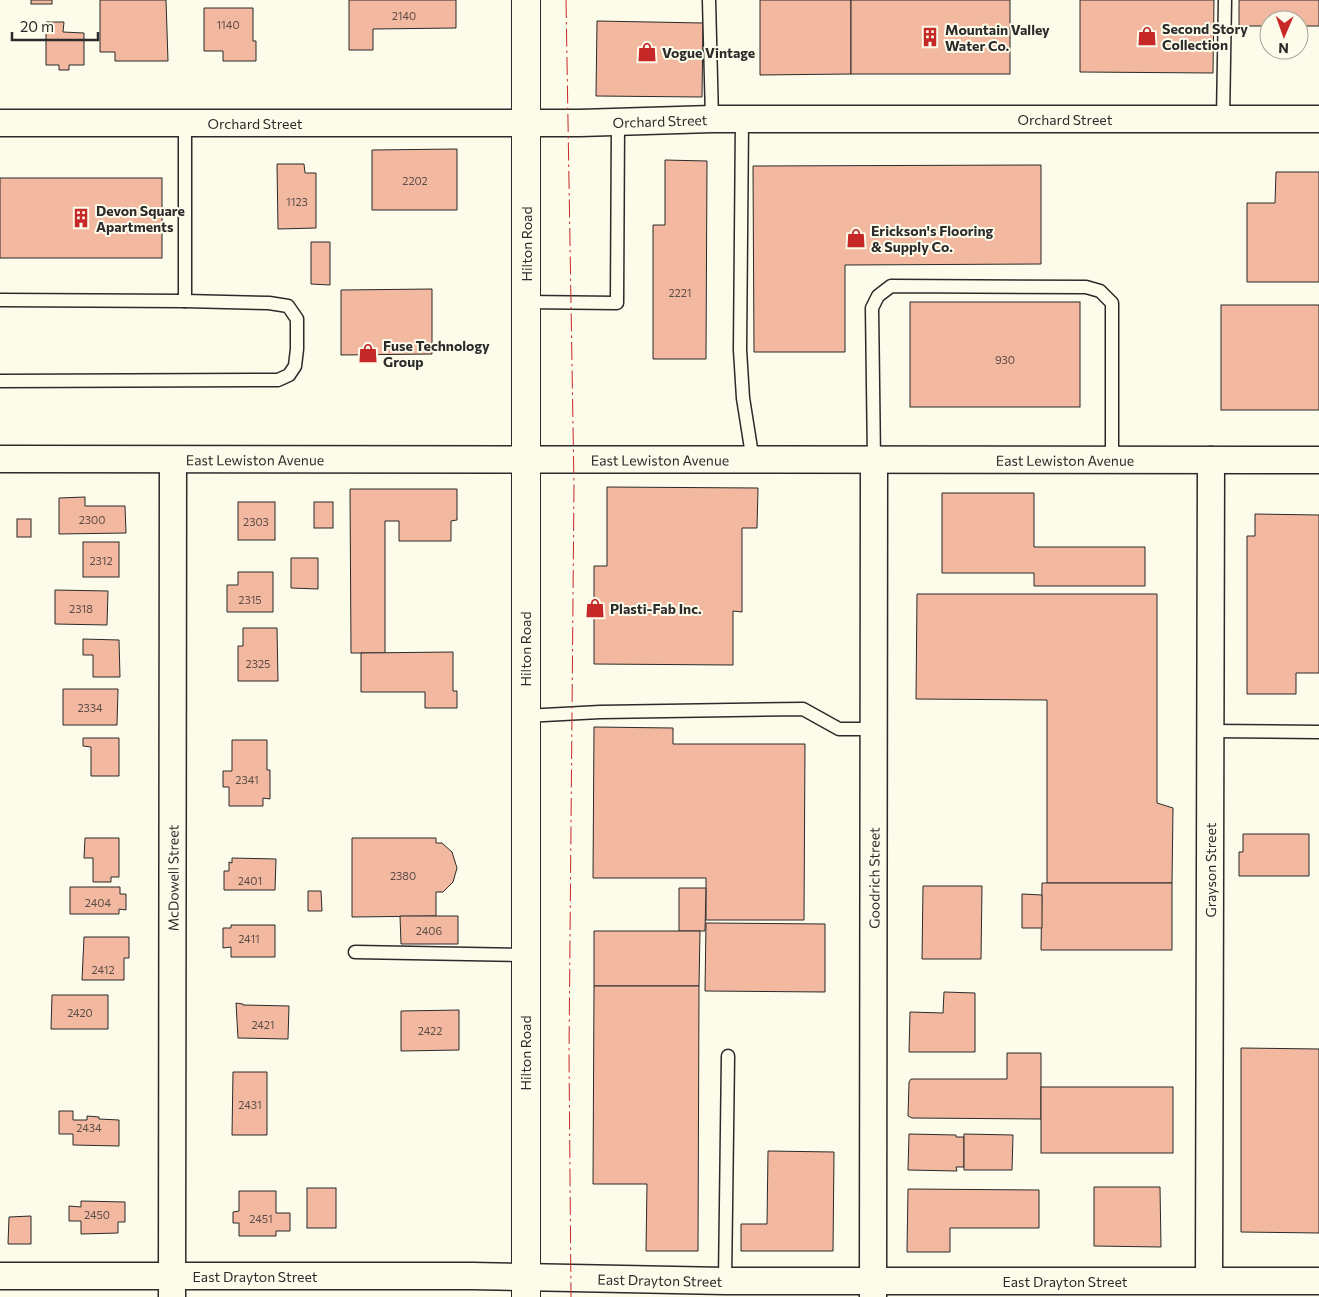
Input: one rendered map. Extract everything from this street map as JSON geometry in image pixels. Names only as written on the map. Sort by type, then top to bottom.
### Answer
[{"type":"street","name":"Hilton Road","points":[[526,0],[524,955],[526,1288]]},
{"type":"street","name":"Orchard Street","points":[[0,123],[527,123],[712,119],[1319,119]]},
{"type":"street","name":"East Lewiston Avenue","points":[[0,459],[173,461],[1319,460]]},
{"type":"street","name":"Grayson Street","points":[[1209,1280],[1211,460]]},
{"type":"street","name":"McDowell Street","points":[[172,1286],[173,461]]},
{"type":"street","name":"Goodrich Street","points":[[873,1289],[874,461]]},
{"type":"street","name":"East Drayton Street","points":[[0,1276],[172,1286],[472,1276],[526,1288],[725,1281],[873,1289],[1209,1280],[1319,1281]]},
{"type":"lane","points":[[709,0],[712,119]]},
{"type":"lane","points":[[1223,119],[1225,0]]},
{"type":"lane","points":[[742,120],[740,350],[743,398],[753,461]]},
{"type":"lane","points":[[525,302],[617,303],[618,122]]},
{"type":"lane","points":[[184,301],[185,123]]},
{"type":"lane","points":[[874,461],[872,308],[878,296],[890,286],[910,286],[1086,287],[1100,291],[1112,303],[1112,461]]},
{"type":"lane","points":[[0,300],[269,303],[288,306],[297,318],[295,366],[289,375],[278,380],[0,381]]},
{"type":"lane","points":[[525,716],[600,712],[802,709],[839,729],[874,729]]},
{"type":"lane","points":[[1210,731],[1319,732]]},
{"type":"lane","points":[[355,952],[524,955]]},
{"type":"lane","points":[[725,1281],[728,1056]]},
{"type":"building","points":[[31,0],[52,0],[52,4],[31,4]]},
{"type":"building","points":[[100,0],[166,0],[168,61],[115,61],[115,52],[100,52]]},
{"type":"building","points":[[349,0],[456,0],[456,28],[373,29],[373,50],[349,50]]},
{"type":"building","points":[[760,0],[851,0],[851,74],[760,75]]},
{"type":"building","name":"Mountain Valley Water Co.","points":[[851,0],[1010,0],[1010,74],[851,74]]},
{"type":"building","name":"Second Story Collection","points":[[1080,0],[1214,0],[1213,73],[1080,72]]},
{"type":"building","points":[[1239,0],[1319,0],[1319,26],[1309,26],[1309,10],[1259,10],[1259,26],[1239,26]]},
{"type":"building","points":[[204,8],[253,8],[253,41],[256,41],[256,61],[223,61],[223,51],[204,51]]},
{"type":"building","points":[[597,21],[703,23],[702,97],[596,96]]},
{"type":"building","points":[[46,22],[64,22],[63,32],[84,33],[84,65],[69,65],[69,70],[59,70],[59,65],[46,65]]},
{"type":"building","points":[[457,149],[457,210],[372,210],[372,150]]},
{"type":"building","points":[[665,160],[707,161],[706,359],[653,359],[653,225],[665,225]]},
{"type":"building","points":[[277,164],[304,164],[305,173],[316,173],[316,228],[278,229]]},
{"type":"building","points":[[1041,165],[1041,264],[845,265],[845,352],[754,352],[753,166]]},
{"type":"building","points":[[1276,172],[1319,172],[1319,282],[1247,282],[1247,203],[1275,203]]},
{"type":"building","name":"Devon Square Apartments","points":[[0,178],[162,178],[162,258],[0,258]]},
{"type":"building","points":[[311,242],[330,242],[330,285],[311,284]]},
{"type":"building","points":[[432,289],[432,354],[341,355],[341,290]]},
{"type":"building","points":[[910,302],[1080,302],[1080,407],[910,407]]},
{"type":"building","points":[[1221,305],[1319,305],[1319,410],[1221,410]]},
{"type":"building","points":[[607,487],[758,488],[757,528],[742,528],[742,612],[733,611],[733,665],[594,664],[594,566],[607,566]]},
{"type":"building","points":[[350,489],[457,489],[457,520],[451,521],[451,541],[399,541],[399,521],[385,521],[385,653],[351,653]]},
{"type":"building","points":[[942,493],[1034,493],[1034,547],[1145,547],[1145,586],[1034,586],[1034,573],[942,573]]},
{"type":"building","points":[[85,497],[85,506],[125,506],[126,533],[59,534],[59,498]]},
{"type":"building","points":[[238,502],[275,502],[275,540],[238,540]]},
{"type":"building","points":[[314,502],[333,502],[333,528],[314,528]]},
{"type":"building","points":[[1255,514],[1319,515],[1319,673],[1296,673],[1296,694],[1247,694],[1247,536],[1255,536]]},
{"type":"building","points":[[17,519],[31,519],[31,537],[17,537]]},
{"type":"building","points":[[83,542],[119,542],[119,577],[83,577]]},
{"type":"building","points":[[291,558],[318,558],[318,589],[291,588]]},
{"type":"building","points":[[238,572],[273,572],[273,612],[227,612],[227,585],[238,585]]},
{"type":"building","points":[[55,590],[108,591],[107,625],[55,624]]},
{"type":"building","points":[[917,594],[1157,594],[1157,803],[1173,808],[1172,883],[1047,883],[1047,700],[916,699]]},
{"type":"building","points":[[243,628],[277,628],[278,681],[238,681],[238,646],[243,646]]},
{"type":"building","points":[[83,639],[119,640],[120,677],[93,677],[93,655],[83,655]]},
{"type":"building","points":[[453,652],[453,691],[457,691],[457,708],[425,708],[425,692],[361,692],[361,653]]},
{"type":"building","points":[[63,689],[118,689],[117,725],[63,725]]},
{"type":"building","points":[[594,727],[673,728],[673,744],[805,744],[804,920],[706,920],[706,878],[593,878]]},
{"type":"building","points":[[83,738],[119,738],[119,776],[91,776],[91,747],[83,746]]},
{"type":"building","points":[[232,740],[267,740],[267,770],[270,770],[270,799],[263,798],[263,806],[229,806],[229,787],[223,787],[223,771],[232,771]]},
{"type":"building","points":[[1243,834],[1309,834],[1309,876],[1239,876],[1239,852],[1243,852]]},
{"type":"building","points":[[85,838],[119,838],[119,877],[111,877],[111,882],[93,882],[93,858],[84,858]]},
{"type":"building","points":[[352,838],[436,838],[436,843],[442,843],[452,852],[457,868],[453,882],[443,892],[436,892],[436,916],[352,917]]},
{"type":"building","points":[[232,858],[276,859],[275,890],[224,890],[224,871],[229,871],[229,862],[232,863]]},
{"type":"building","points":[[1042,883],[1172,883],[1172,950],[1041,950]]},
{"type":"building","points":[[923,886],[982,886],[981,959],[922,959]]},
{"type":"building","points":[[70,887],[120,887],[120,894],[126,894],[126,910],[119,909],[119,914],[70,914]]},
{"type":"building","points":[[679,888],[706,888],[705,931],[679,931]]},
{"type":"building","points":[[308,891],[321,891],[322,911],[308,911]]},
{"type":"building","points":[[1022,894],[1042,895],[1042,928],[1022,928]]},
{"type":"building","points":[[400,916],[458,916],[458,944],[401,944]]},
{"type":"building","points":[[706,923],[825,924],[825,992],[705,991]]},
{"type":"building","points":[[231,925],[275,925],[275,957],[231,957],[231,947],[223,948],[223,928],[231,928]]},
{"type":"building","points":[[594,931],[700,931],[699,986],[594,986]]},
{"type":"building","points":[[84,937],[129,937],[129,958],[124,958],[124,980],[82,980]]},
{"type":"building","points":[[594,986],[699,986],[698,1251],[646,1251],[647,1184],[593,1184]]},
{"type":"building","points":[[944,992],[975,993],[975,1052],[909,1052],[910,1012],[943,1013]]},
{"type":"building","points":[[52,995],[108,995],[108,1029],[51,1029]]},
{"type":"building","points":[[236,1003],[243,1005],[289,1006],[288,1039],[238,1038]]},
{"type":"building","points":[[459,1010],[459,1050],[401,1051],[401,1011]]},
{"type":"building","points":[[1241,1048],[1319,1049],[1319,1233],[1241,1232]]},
{"type":"building","points":[[1007,1053],[1041,1053],[1041,1119],[912,1118],[908,1116],[909,1082],[911,1079],[1007,1079]]},
{"type":"building","points":[[233,1072],[267,1072],[267,1135],[232,1135]]},
{"type":"building","points":[[1041,1087],[1173,1087],[1173,1153],[1041,1153]]},
{"type":"building","points":[[59,1111],[73,1111],[73,1120],[87,1120],[87,1116],[119,1120],[119,1146],[73,1145],[73,1134],[59,1134]]},
{"type":"building","points":[[909,1134],[956,1135],[956,1137],[964,1137],[964,1167],[956,1167],[957,1171],[908,1170]]},
{"type":"building","points":[[964,1134],[1013,1135],[1012,1170],[964,1170]]},
{"type":"building","points":[[768,1151],[834,1152],[833,1251],[741,1251],[741,1224],[767,1224]]},
{"type":"building","points":[[1094,1187],[1160,1187],[1161,1247],[1094,1246]]},
{"type":"building","points":[[307,1188],[336,1188],[336,1228],[307,1228]]},
{"type":"building","points":[[908,1189],[1039,1190],[1039,1228],[950,1228],[950,1252],[907,1252]]},
{"type":"building","points":[[239,1191],[276,1191],[276,1213],[290,1213],[290,1231],[276,1231],[276,1236],[239,1236],[239,1223],[233,1223],[233,1212],[239,1211]]},
{"type":"building","points":[[81,1201],[125,1202],[125,1222],[118,1222],[118,1233],[81,1234],[81,1221],[69,1221],[69,1206],[81,1207]]},
{"type":"building","points":[[31,1216],[31,1244],[8,1244],[9,1217]]},
{"type":"power","points":[[566,0],[574,486],[569,1053],[571,1297]]},
{"type":"place","name":"Second Story Collection","points":[[1147,36]]},
{"type":"place","name":"Mountain Valley Water Co.","points":[[930,37]]},
{"type":"place","name":"Vogue Vintage","points":[[647,52]]},
{"type":"place","name":"Devon Square Apartments","points":[[81,218]]},
{"type":"place","name":"Erickson's Flooring & Supply Co.","points":[[856,238]]},
{"type":"place","name":"Fuse Technology Group","points":[[368,353]]},
{"type":"place","name":"Plasti-Fab Inc.","points":[[595,608]]}]
